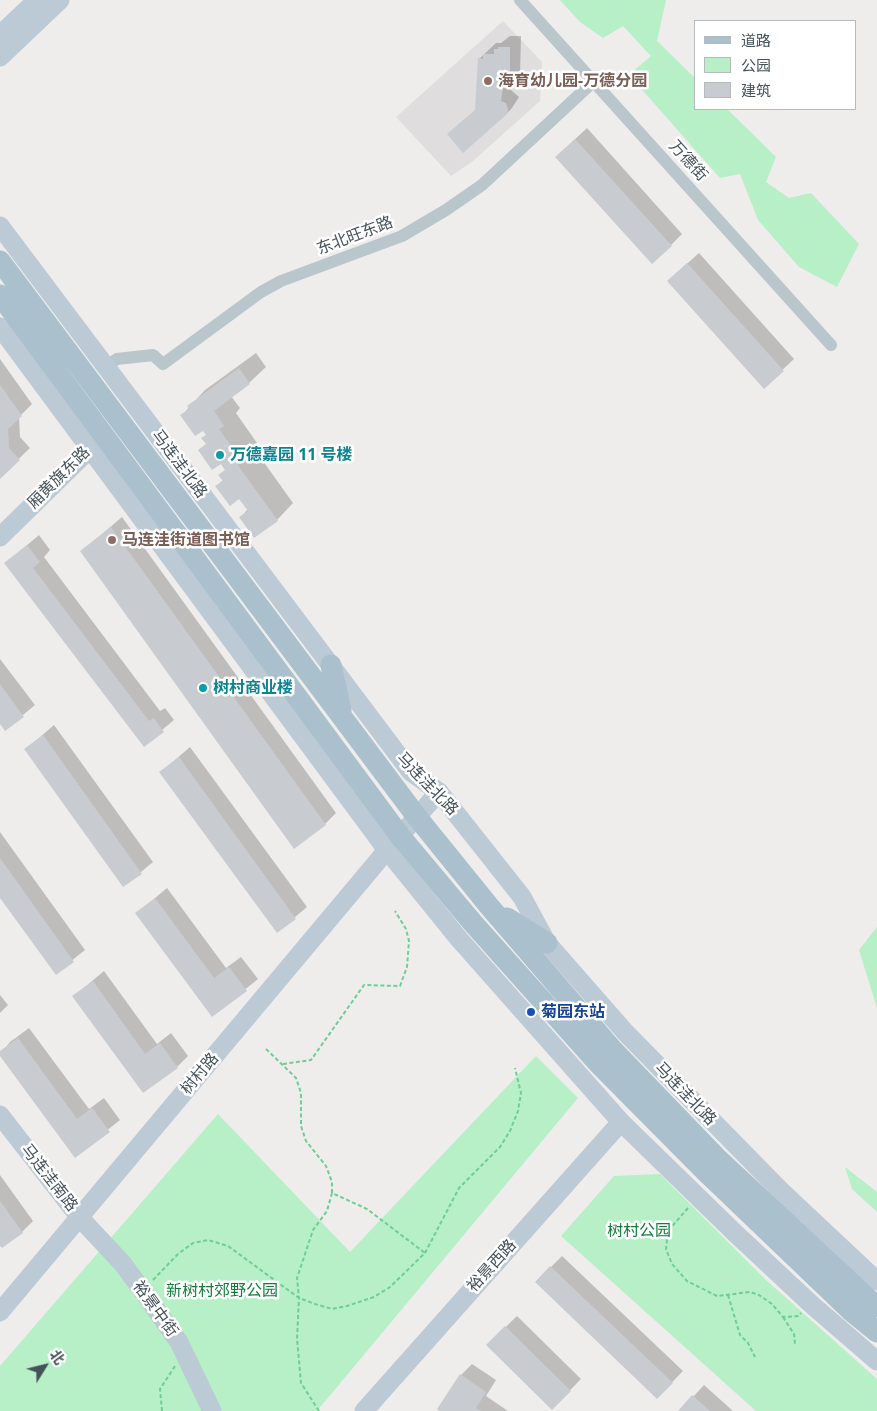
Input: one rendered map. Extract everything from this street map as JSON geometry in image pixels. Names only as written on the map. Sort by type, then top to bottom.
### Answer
[{"type":"main road","name":"马连洼北路","points":[[0,262],[417,817],[489,906],[612,1049],[719,1160],[877,1307]]},
{"type":"main road","points":[[0,295],[97,442],[394,843],[472,922],[597,1062],[708,1174],[850,1310],[877,1332]]},
{"type":"main road","points":[[331,665],[343,718]]},
{"type":"main road","points":[[489,906],[547,943]]},
{"type":"street","points":[[0,35],[37,0]]},
{"type":"street","points":[[0,57],[60,0]]},
{"type":"street","name":"万德街","points":[[520,0],[831,345]]},
{"type":"street","name":"东北旺东路","points":[[100,359],[153,355],[164,364],[261,292],[281,281],[402,236],[482,185],[594,81]]},
{"type":"street","name":"马连洼北路","points":[[0,226],[411,772],[439,792],[522,897],[547,943],[639,1047],[781,1191],[877,1281]]},
{"type":"street","points":[[0,327],[97,442]]},
{"type":"street","points":[[100,359],[119,420]]},
{"type":"street","name":"厢黄旗东路","points":[[0,537],[119,420]]},
{"type":"street","name":"树村路","points":[[0,1312],[439,792]]},
{"type":"street","points":[[394,843],[478,961],[621,1122],[811,1304],[877,1361]]},
{"type":"street","name":"马连洼南路","points":[[0,1115],[80,1218]]},
{"type":"street","name":"裕景西路","points":[[364,1411],[621,1122]]},
{"type":"street","name":"裕景中街","points":[[80,1218],[123,1264],[180,1342],[212,1411]]},
{"type":"path","points":[[283,1064],[311,1060],[364,985],[400,986],[408,967],[409,941],[406,929],[395,911]]},
{"type":"path","points":[[266,1049],[296,1078],[301,1093],[301,1126],[306,1141],[326,1166],[332,1182],[332,1193],[327,1211],[313,1230],[297,1278],[300,1298],[297,1339],[301,1383],[318,1411]]},
{"type":"path","points":[[142,1290],[178,1254],[193,1243],[208,1240],[228,1246],[300,1298],[332,1308],[347,1306],[374,1297],[390,1287],[425,1253],[459,1188],[500,1147],[510,1131],[518,1111],[521,1093],[515,1068]]},
{"type":"path","points":[[332,1193],[367,1209],[425,1253]]},
{"type":"path","points":[[699,1198],[668,1231],[666,1249],[672,1264],[687,1281],[703,1291],[717,1296],[750,1292],[759,1295],[772,1304],[783,1317],[794,1334],[795,1344]]},
{"type":"path","points":[[728,1296],[740,1335],[748,1343],[755,1357]]},
{"type":"path","points":[[783,1317],[798,1316],[811,1304]]},
{"type":"path","points":[[162,1411],[160,1389],[173,1368],[186,1357]]},
{"type":"shaded area","name":"海育幼儿园-万德分园","points":[[503,21],[542,62],[540,101],[473,161],[451,176],[396,117]]},
{"type":"green space","points":[[560,0],[666,0],[657,41],[694,77],[694,110],[728,110],[776,157],[766,182],[789,198],[811,193],[859,244],[837,287],[799,267],[758,220],[740,174],[720,178],[629,75],[651,56],[623,26],[603,38],[580,22]]},
{"type":"green space","points":[[877,927],[877,1008],[859,950]]},
{"type":"green space","name":"新树村郊野公园","points":[[536,1056],[578,1098],[317,1411],[0,1411],[0,1366],[218,1114],[350,1252]]},
{"type":"green space","points":[[845,1167],[877,1192],[877,1212],[852,1189]]},
{"type":"green space","name":"树村公园","points":[[660,1174],[766,1280],[877,1379],[877,1411],[756,1411],[561,1236],[614,1176]]},
{"type":"building","points":[[498,47],[510,47],[510,89],[503,88],[501,101],[506,103],[507,114],[463,153],[447,134],[475,110],[478,58],[483,59],[483,54],[494,54],[494,49],[498,49]]},
{"type":"building","points":[[575,139],[672,246],[652,264],[555,157]]},
{"type":"building","points":[[687,263],[784,371],[764,389],[667,281]]},
{"type":"building","name":"万德嘉园 11 号楼","points":[[239,368],[250,384],[214,411],[224,426],[219,429],[241,460],[237,464],[278,521],[254,538],[239,517],[248,511],[239,499],[230,506],[215,486],[223,481],[218,475],[225,470],[221,464],[212,470],[198,450],[206,444],[201,438],[206,435],[203,431],[195,436],[180,415],[189,409],[187,406]]},
{"type":"building","points":[[0,385],[22,416],[8,429],[9,448],[20,460],[0,479]]},
{"type":"building","name":"树村商业楼","points":[[111,527],[326,825],[294,849],[80,551]]},
{"type":"building","points":[[27,545],[40,562],[33,568],[149,721],[154,718],[164,732],[144,747],[4,563]]},
{"type":"building","points":[[0,684],[24,717],[5,731],[0,724]]},
{"type":"building","points":[[43,735],[142,874],[123,887],[24,749]]},
{"type":"building","points":[[179,757],[296,919],[277,933],[159,772]]},
{"type":"building","points":[[0,858],[74,962],[56,975],[0,898]]},
{"type":"building","points":[[155,898],[214,978],[229,967],[247,991],[212,1017],[135,913]]},
{"type":"building","points":[[93,981],[145,1054],[160,1043],[178,1068],[143,1093],[72,996]]},
{"type":"building","points":[[18,1038],[77,1119],[92,1108],[110,1132],[75,1158],[0,1056],[0,1051]]},
{"type":"building","points":[[0,1201],[23,1233],[2,1248],[0,1246]]},
{"type":"building","points":[[550,1266],[673,1383],[657,1399],[535,1282]]},
{"type":"building","points":[[505,1326],[571,1391],[552,1410],[486,1345]]},
{"type":"building","points":[[460,1374],[486,1392],[476,1408],[481,1411],[439,1411],[437,1409]]},
{"type":"building","points":[[692,1395],[710,1411],[678,1411]]},
{"type":"place","name":"海育幼儿园-万德分园","points":[[488,81]]},
{"type":"place","name":"万德嘉园 11 号楼","points":[[220,455]]},
{"type":"place","name":"马连洼街道图书馆","points":[[112,540]]},
{"type":"place","name":"树村商业楼","points":[[203,688]]},
{"type":"place","name":"菊园东站","points":[[531,1012]]}]
